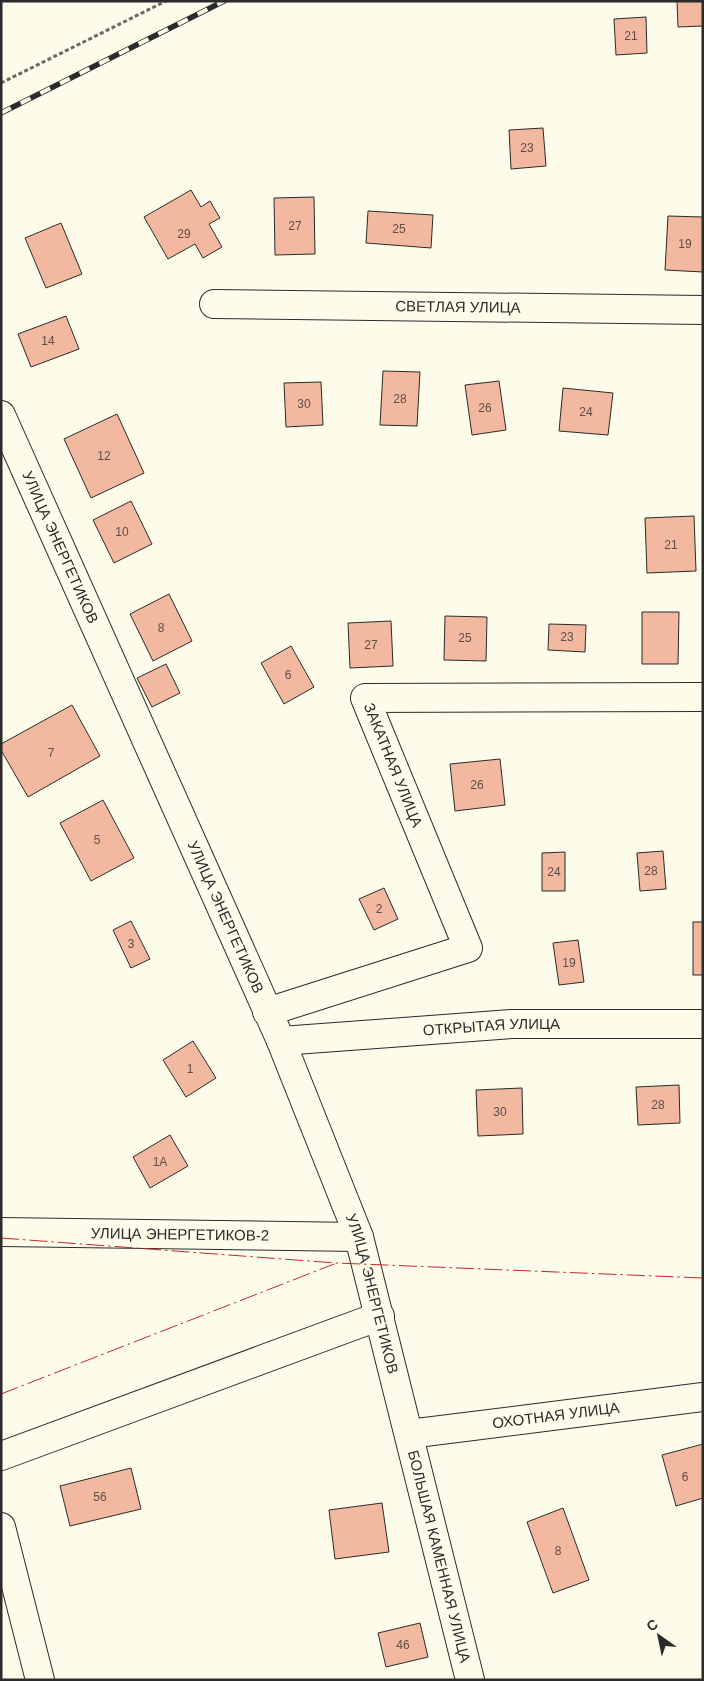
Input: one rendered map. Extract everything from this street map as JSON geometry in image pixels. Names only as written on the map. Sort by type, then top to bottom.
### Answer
[{"type":"street","name":"СВЕТЛАЯ УЛИЦА","points":[[214,304],[703,310]]},
{"type":"street","name":"УЛИЦА ЭНЕРГЕТИКОВ","points":[[1,415],[280,1041],[359,1236],[409,1434]]},
{"type":"street","name":"ЗАКАТНАЯ УЛИЦА","points":[[267,1012],[468,948],[365,698],[703,697]]},
{"type":"street","name":"ОТКРЫТАЯ УЛИЦА","points":[[280,1041],[512,1024],[703,1024]]},
{"type":"street","name":"УЛИЦА ЭНЕРГЕТИКОВ-2","points":[[1,1232],[359,1236]]},
{"type":"street","points":[[1,1456],[380,1316]]},
{"type":"street","name":"ОХОТНАЯ УЛИЦА","points":[[409,1434],[703,1397]]},
{"type":"street","name":"БОЛЬШАЯ КАМЕННАЯ УЛИЦА","points":[[409,1434],[470,1680]]},
{"type":"street","points":[[1,1527],[40,1680]]},
{"type":"path","points":[[1,83],[166,1]]},
{"type":"building","points":[[677,1],[703,1],[703,26],[678,27]]},
{"type":"building","points":[[646,17],[647,53],[616,55],[614,19]]},
{"type":"building","points":[[543,128],[546,166],[511,169],[509,130]]},
{"type":"building","points":[[191,190],[201,207],[210,201],[220,218],[209,224],[222,247],[203,258],[195,244],[168,259],[144,217]]},
{"type":"building","points":[[314,197],[315,254],[275,255],[274,198]]},
{"type":"building","points":[[368,211],[433,215],[431,248],[366,243]]},
{"type":"building","points":[[668,216],[703,217],[703,272],[665,270]]},
{"type":"building","points":[[61,223],[82,274],[46,288],[25,238]]},
{"type":"building","points":[[66,316],[79,349],[31,367],[18,334]]},
{"type":"building","points":[[383,371],[420,372],[417,426],[380,425]]},
{"type":"building","points":[[499,381],[506,430],[472,435],[465,385]]},
{"type":"building","points":[[321,382],[323,425],[286,427],[284,383]]},
{"type":"building","points":[[563,388],[613,393],[608,435],[559,431]]},
{"type":"building","points":[[117,414],[144,473],[91,498],[64,439]]},
{"type":"building","points":[[131,501],[152,544],[114,563],[93,520]]},
{"type":"building","points":[[694,516],[696,571],[647,573],[645,518]]},
{"type":"building","points":[[169,594],[192,641],[153,661],[130,614]]},
{"type":"building","points":[[642,612],[679,612],[678,664],[642,664]]},
{"type":"building","points":[[445,616],[487,617],[486,661],[444,660]]},
{"type":"building","points":[[391,621],[393,666],[350,668],[348,623]]},
{"type":"building","points":[[549,624],[586,625],[585,652],[548,650]]},
{"type":"building","points":[[291,646],[314,687],[284,704],[261,663]]},
{"type":"building","points":[[166,664],[180,693],[152,707],[137,678]]},
{"type":"building","points":[[72,705],[100,756],[28,797],[1,750],[1,744]]},
{"type":"building","points":[[500,759],[505,805],[455,811],[450,764]]},
{"type":"building","points":[[103,800],[134,858],[91,881],[60,823]]},
{"type":"building","points":[[663,851],[666,889],[640,891],[637,853]]},
{"type":"building","points":[[565,852],[565,891],[542,891],[542,853]]},
{"type":"building","points":[[384,888],[398,919],[374,930],[359,899]]},
{"type":"building","points":[[131,921],[150,959],[131,968],[113,930]]},
{"type":"building","points":[[693,922],[703,922],[703,975],[693,975]]},
{"type":"building","points":[[578,940],[584,982],[559,985],[553,943]]},
{"type":"building","points":[[193,1041],[216,1078],[186,1097],[163,1060]]},
{"type":"building","points":[[679,1085],[680,1123],[638,1125],[636,1087]]},
{"type":"building","points":[[522,1088],[523,1134],[478,1136],[476,1090]]},
{"type":"building","points":[[170,1135],[188,1166],[150,1188],[133,1157]]},
{"type":"building","points":[[703,1444],[703,1498],[676,1506],[662,1455]]},
{"type":"building","points":[[131,1468],[141,1509],[70,1526],[60,1486]]},
{"type":"building","points":[[382,1503],[389,1552],[335,1559],[329,1510]]},
{"type":"building","points":[[563,1508],[589,1580],[553,1593],[527,1522]]},
{"type":"building","points":[[420,1623],[428,1657],[386,1667],[378,1633]]},
{"type":"railway","points":[[1,113],[224,1]]},
{"type":"power","points":[[1,1238],[336,1263],[703,1278]]},
{"type":"power","points":[[1,1394],[334,1264]]}]
